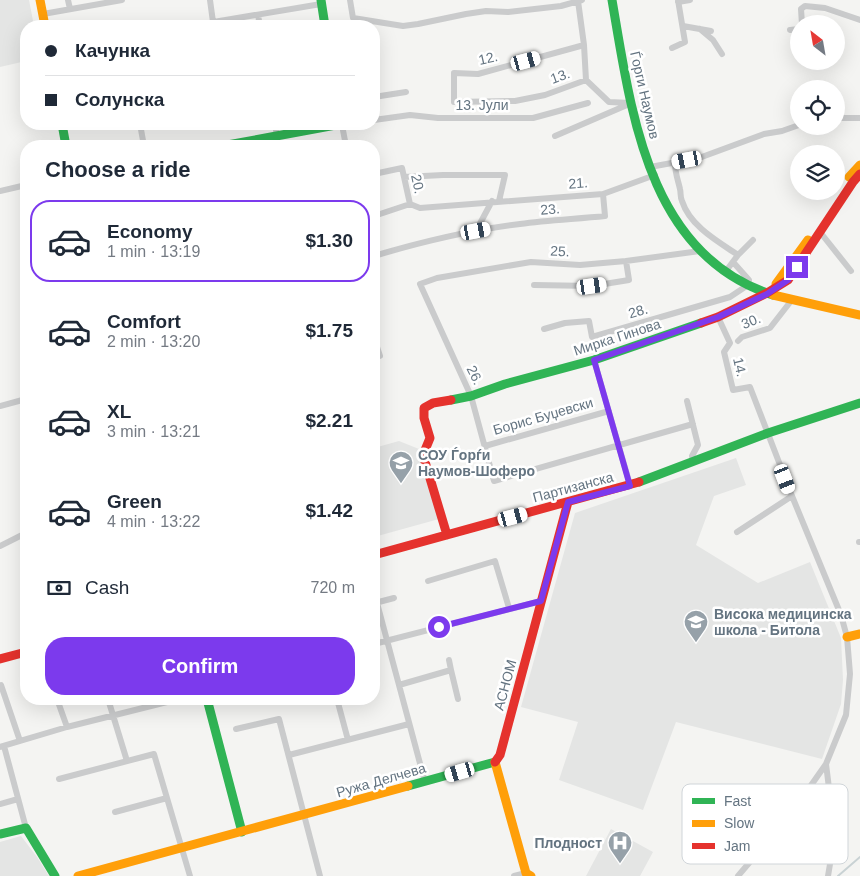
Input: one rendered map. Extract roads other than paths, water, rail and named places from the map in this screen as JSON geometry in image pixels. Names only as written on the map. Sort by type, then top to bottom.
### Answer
[{"type":"street","points":[[40,0],[44,20]]},
{"type":"street","points":[[68,0],[70,9]]},
{"type":"street","points":[[43,14],[122,0]]},
{"type":"street","points":[[210,0],[213,20]]},
{"type":"street","points":[[350,0],[354,18],[366,20]]},
{"type":"street","points":[[380,22],[402,26],[466,14],[508,12],[561,6],[580,0],[586,80],[609,102],[630,103]]},
{"type":"street","name":"Ѓорги Наумов","points":[[612,0],[630,103],[644,154],[674,220],[688,240],[726,271],[767,294],[860,316]]},
{"type":"street","points":[[672,48],[685,42],[678,1],[690,0]]},
{"type":"street","points":[[226,20],[321,2],[324,20]]},
{"type":"street","points":[[802,15],[802,10],[805,6],[825,8],[860,20]]},
{"type":"street","points":[[258,15],[259,20]]},
{"type":"street","points":[[683,26],[711,31]]},
{"type":"street","points":[[700,29],[713,40],[722,54]]},
{"type":"street","name":"12.","points":[[454,102],[454,73],[478,74],[584,45]]},
{"type":"street","name":"13.","points":[[454,102],[515,101],[545,95],[586,80]]},
{"type":"street","points":[[380,96],[406,92]]},
{"type":"street","name":"13. Јули","points":[[380,119],[410,115],[438,118],[534,118],[588,103]]},
{"type":"street","points":[[555,136],[630,103]]},
{"type":"street","points":[[845,118],[860,118]]},
{"type":"street","name":"21.","points":[[380,214],[410,204],[420,208],[603,194],[675,163],[698,158],[764,134],[790,128]]},
{"type":"street","points":[[276,130],[277,136]]},
{"type":"street","points":[[255,140],[310,130]]},
{"type":"street","points":[[675,163],[675,173],[680,188],[681,200],[688,215],[712,237],[738,255]]},
{"type":"street","points":[[767,294],[783,277],[848,178],[860,165]]},
{"type":"street","name":"20.","points":[[380,173],[402,168],[410,204]]},
{"type":"street","points":[[767,294],[788,280],[852,182],[860,174]]},
{"type":"street","points":[[404,177],[505,175],[495,201],[476,231]]},
{"type":"street","points":[[0,191],[20,186]]},
{"type":"street","name":"23.","points":[[380,254],[476,231],[520,224],[605,216],[603,194]]},
{"type":"street","points":[[820,232],[851,271]]},
{"type":"street","points":[[726,271],[753,240]]},
{"type":"street","name":"25.","points":[[420,284],[437,278],[531,262],[580,265],[700,251]]},
{"type":"street","points":[[534,285],[592,286],[629,280],[626,261]]},
{"type":"street","points":[[733,262],[749,280],[748,285]]},
{"type":"street","name":"26.","points":[[420,284],[471,396],[494,481],[619,445]]},
{"type":"street","name":"28.","points":[[544,329],[565,323],[589,321],[592,337],[730,297],[748,285]]},
{"type":"street","name":"Мирка Гинова","points":[[447,535],[423,455],[430,438],[422,412],[428,404],[471,396],[505,384],[594,360],[718,317],[767,294]]},
{"type":"street","name":"30.","points":[[738,341],[742,337],[770,328],[791,301]]},
{"type":"street","name":"14.","points":[[718,317],[730,343],[724,352],[733,390],[750,387],[768,433]]},
{"type":"street","points":[[594,360],[630,486]]},
{"type":"street","points":[[0,406],[20,401]]},
{"type":"street","points":[[688,401],[698,445],[692,456],[693,462]]},
{"type":"street","name":"Партизанска","points":[[380,553],[630,486],[768,433],[860,403]]},
{"type":"street","name":"Борис Буџевски","points":[[485,446],[609,411]]},
{"type":"street","points":[[619,445],[693,424]]},
{"type":"street","points":[[768,433],[841,615],[847,637],[850,674],[846,715],[826,764],[812,784]]},
{"type":"street","points":[[737,532],[792,496]]},
{"type":"street","name":"АСНОМ","points":[[495,762],[500,755],[568,502]]},
{"type":"street","points":[[0,546],[20,536]]},
{"type":"street","points":[[428,581],[495,561],[509,608]]},
{"type":"street","points":[[380,602],[394,598]]},
{"type":"street","points":[[380,643],[541,601]]},
{"type":"street","points":[[380,617],[425,782]]},
{"type":"street","points":[[847,637],[860,634]]},
{"type":"street","points":[[0,659],[20,654]]},
{"type":"street","points":[[449,660],[458,699]]},
{"type":"street","points":[[399,685],[451,670]]},
{"type":"street","points":[[1,685],[20,741]]},
{"type":"street","points":[[59,705],[67,728]]},
{"type":"street","points":[[110,705],[127,761]]},
{"type":"street","points":[[55,876],[26,828],[2,747],[148,705]]},
{"type":"street","points":[[209,705],[242,832]]},
{"type":"street","points":[[339,705],[348,740]]},
{"type":"street","points":[[236,730],[279,719],[320,876]]},
{"type":"street","points":[[289,755],[409,724]]},
{"type":"street","points":[[59,779],[158,753],[167,798],[190,876]]},
{"type":"street","points":[[495,762],[528,875],[514,876]]},
{"type":"street","name":"Ружа Делчева","points":[[78,876],[304,816],[495,762]]},
{"type":"street","points":[[826,764],[829,784]]},
{"type":"street","points":[[116,812],[167,798]]},
{"type":"street","points":[[0,804],[18,799]]},
{"type":"street","points":[[0,834],[26,828]]},
{"type":"street","points":[[738,876],[748,864]]},
{"type":"waterway","points":[[838,876],[860,857]]},
{"type":"place","name":"СОУ Ѓорѓи Наумов-Шоферо","points":[[401,484]]},
{"type":"place","name":"Висока медицинска школа - Битола","points":[[696,643]]},
{"type":"place","name":"Плодност","points":[[620,864]]}]
